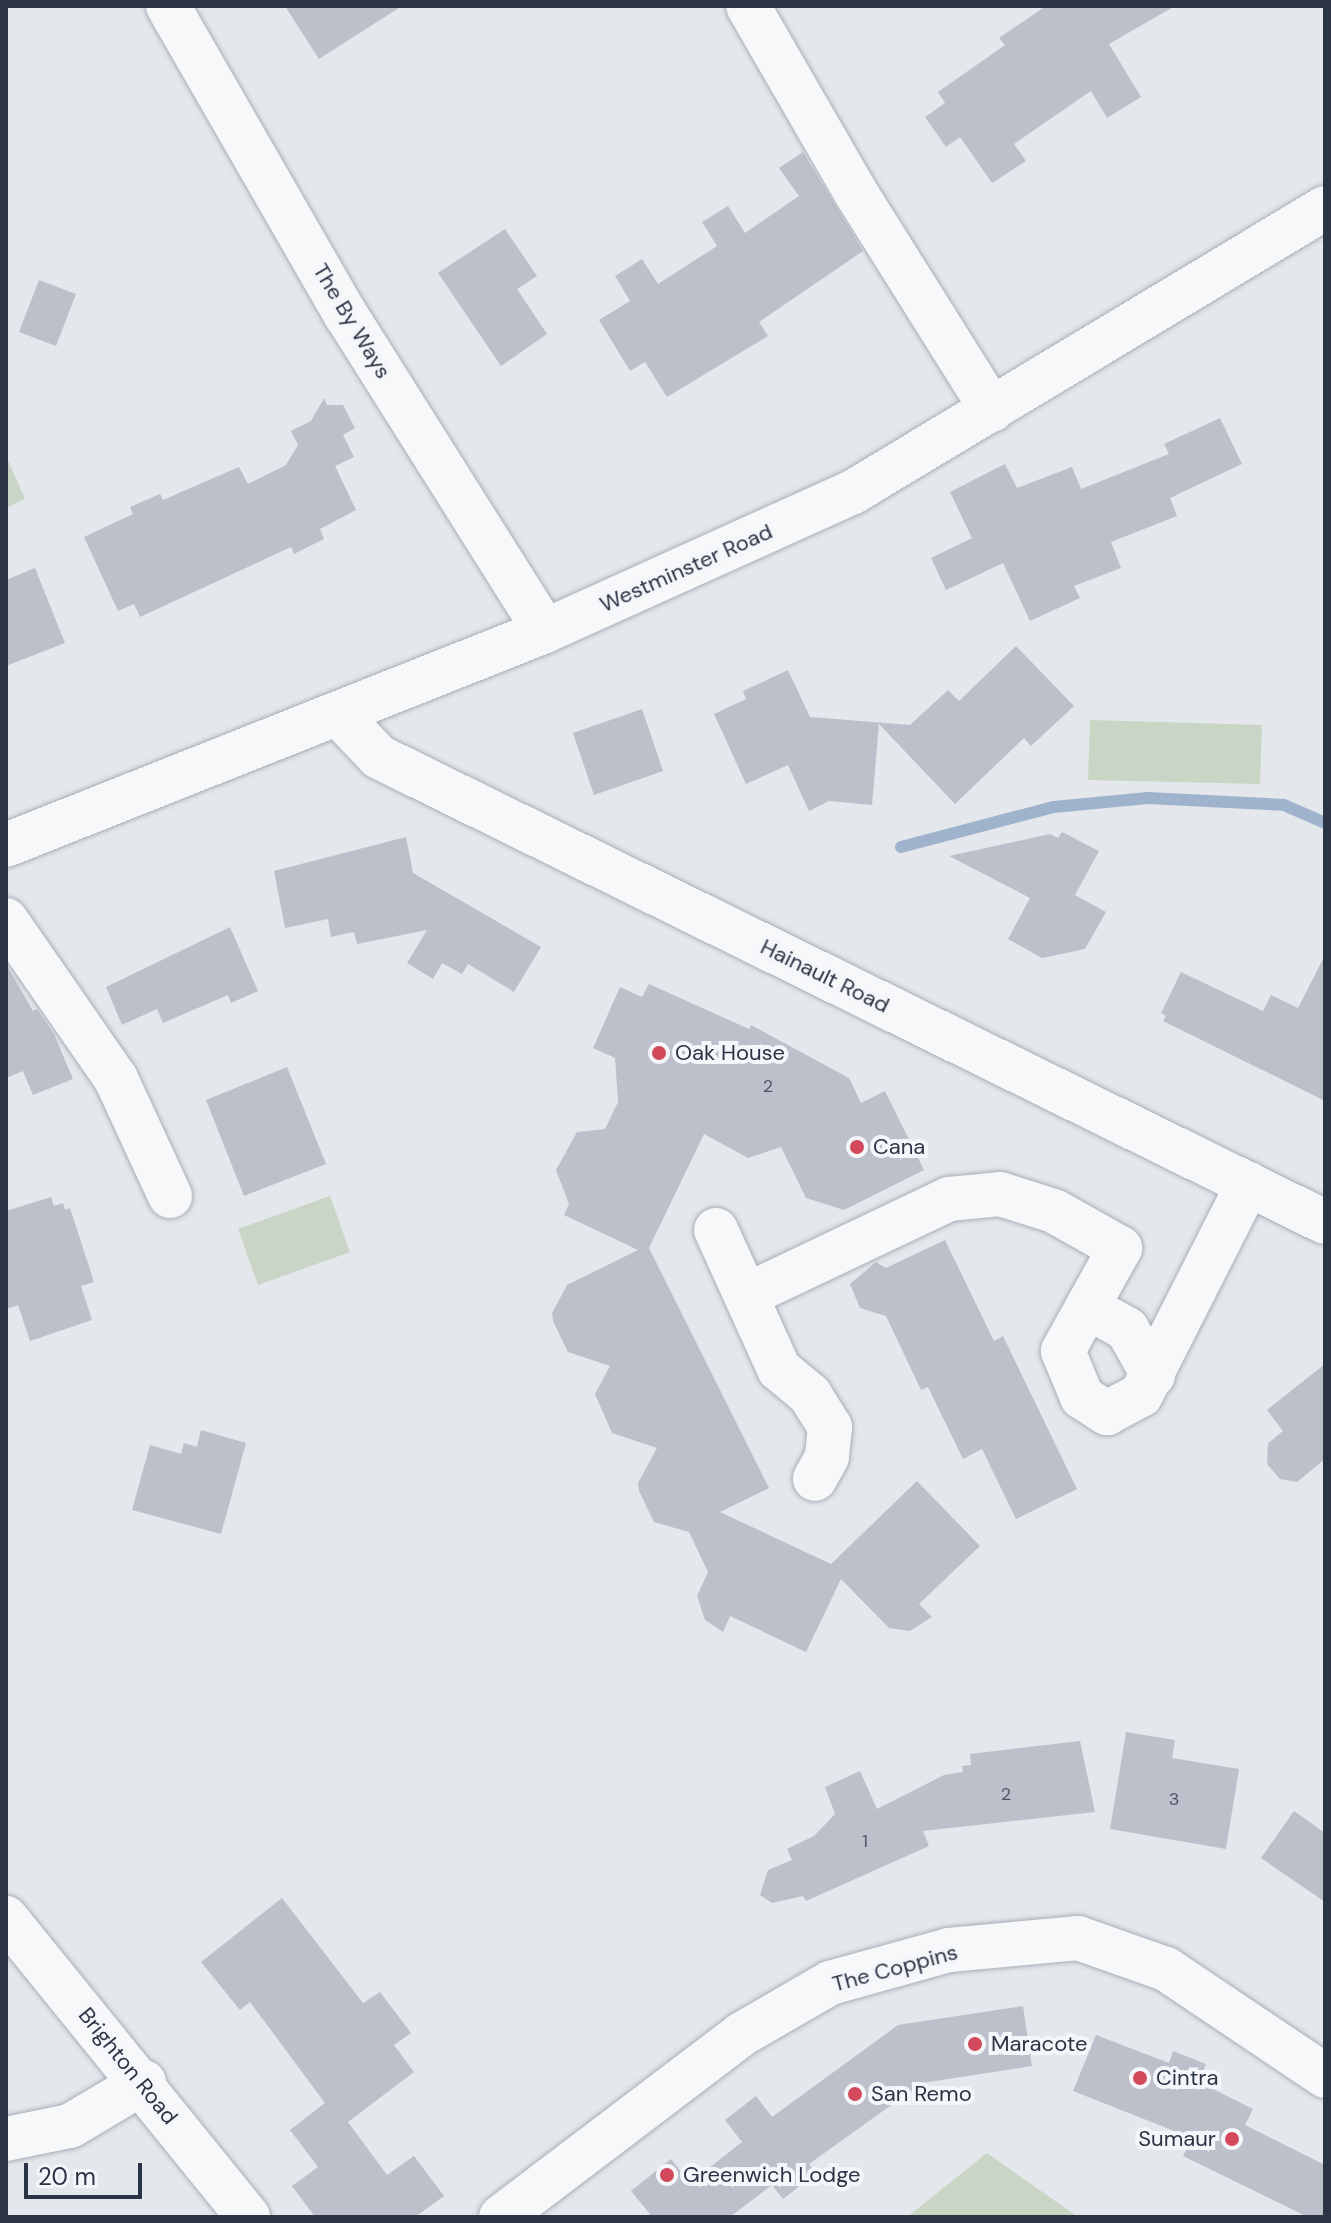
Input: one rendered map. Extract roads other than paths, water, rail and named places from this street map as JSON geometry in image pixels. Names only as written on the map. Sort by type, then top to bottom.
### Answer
[{"type":"street","name":"The By Ways","points":[[168,6],[346,315],[545,631]]},
{"type":"street","points":[[748,6],[856,193],[992,410]]},
{"type":"street","name":"Westminster Road","points":[[6,845],[545,631],[853,492],[1325,208]]},
{"type":"street","name":"Hainault Road","points":[[338,714],[379,757],[1325,1222]]},
{"type":"street","points":[[6,920],[116,1079],[170,1196]]},
{"type":"street","points":[[747,1295],[949,1199],[1000,1194],[1054,1211],[1120,1248],[1063,1351],[1082,1397],[1107,1413],[1141,1395],[1248,1184]]},
{"type":"street","points":[[716,1230],[779,1369],[810,1395],[830,1427],[827,1457],[815,1479]]},
{"type":"street","points":[[1087,1307],[1127,1329],[1153,1375]]},
{"type":"street","name":"Brighton Road","points":[[6,1918],[144,2082],[248,2217]]},
{"type":"street","name":"The Coppins","points":[[501,2217],[742,2034],[830,1983],[949,1950],[1078,1938],[1166,1969],[1325,2076]]},
{"type":"street","points":[[6,2139],[70,2126],[144,2082]]},
{"type":"waterway","points":[[901,847],[1054,807],[1148,798],[1284,805],[1325,823]]},
{"type":"place","name":"Oak House","points":[[659,1053]]},
{"type":"place","name":"Cana","points":[[857,1147]]},
{"type":"place","name":"Maracote","points":[[975,2044]]},
{"type":"place","name":"Cintra","points":[[1140,2078]]},
{"type":"place","name":"San Remo","points":[[855,2094]]},
{"type":"place","name":"Sumaur","points":[[1232,2139]]},
{"type":"place","name":"Greenwich Lodge","points":[[667,2175]]}]
